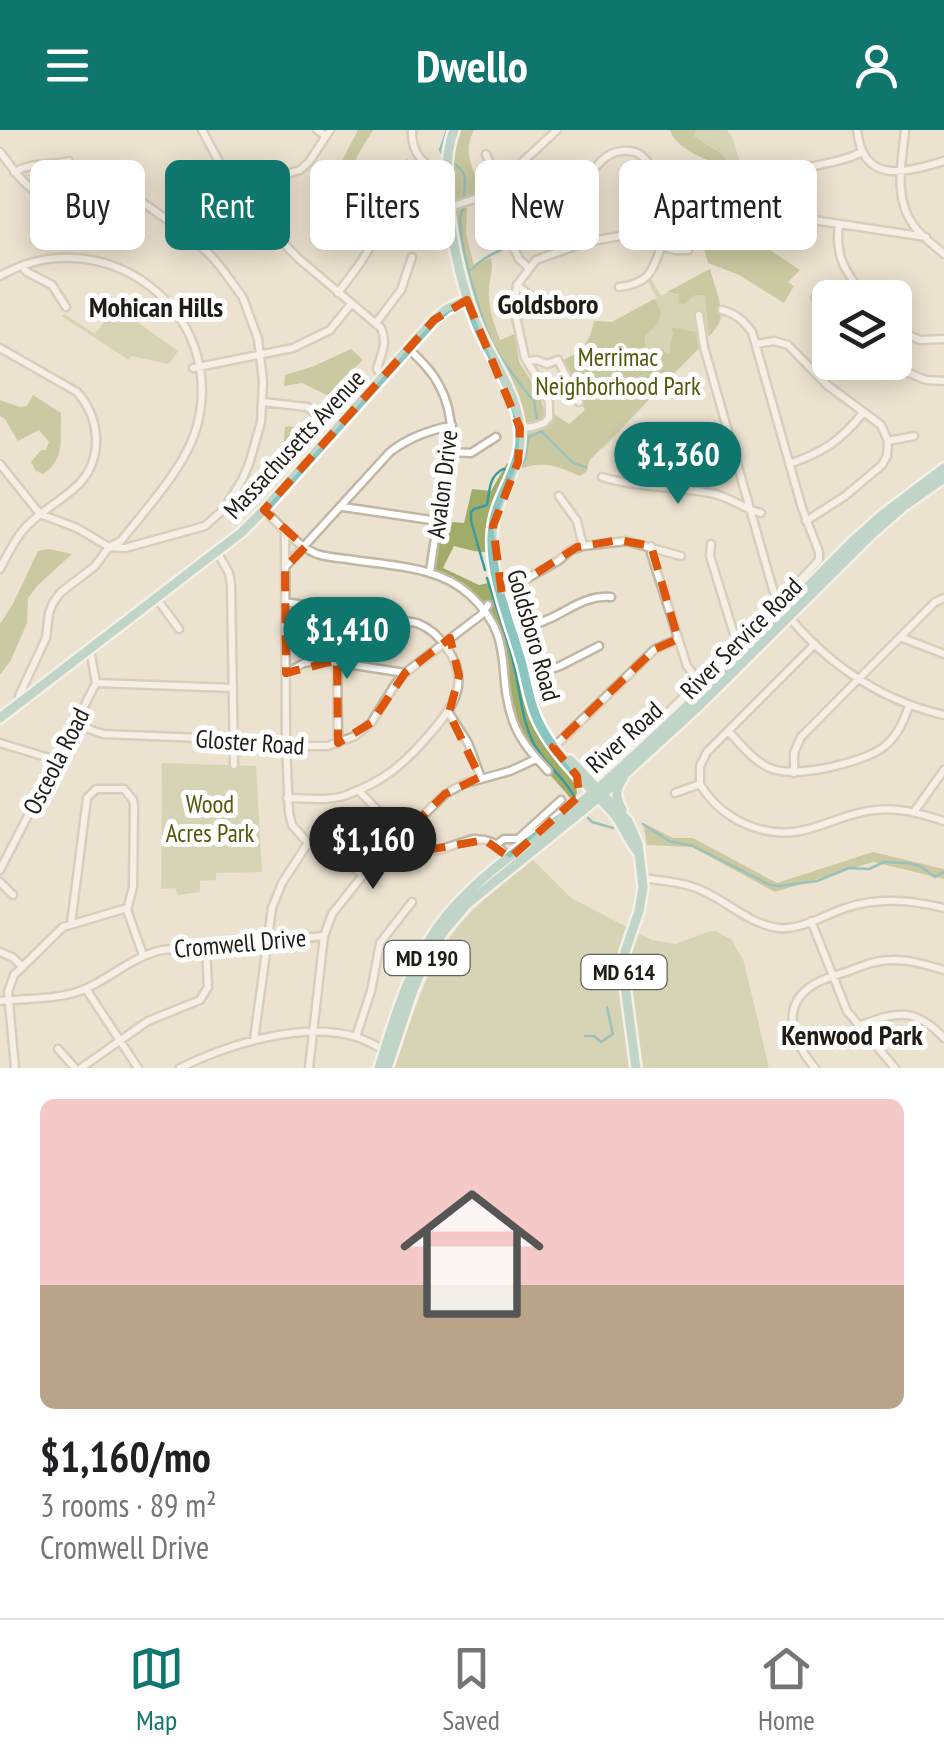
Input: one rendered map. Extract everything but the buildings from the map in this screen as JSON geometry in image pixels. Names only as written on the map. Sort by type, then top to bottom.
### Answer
[{"type":"main road","name":"Goldsboro Road","points":[[448,160],[454,130]]},
{"type":"main road","name":"Goldsboro Road","points":[[455,250],[466,300],[514,404],[520,428],[518,462],[497,508],[492,553],[525,678],[540,726],[554,747],[577,776],[628,821],[635,835],[643,878],[642,897],[624,962],[624,988],[636,1068]]},
{"type":"main road","name":"Massachusetts Avenue","points":[[0,718],[217,552],[264,510],[408,349],[447,309],[466,300]]},
{"type":"main road","name":"River Road","points":[[598,793],[620,762],[693,701],[868,528],[944,468]]},
{"type":"main road","name":"River Road","points":[[379,1068],[425,961],[444,931],[479,893],[638,761],[699,706],[784,611],[902,506],[944,478]]},
{"type":"main road","name":"Goldsboro Road","points":[[554,747],[575,764],[638,852]]},
{"type":"main road","points":[[628,821],[616,793],[638,761]]},
{"type":"main road","points":[[575,764],[599,776],[620,762]]},
{"type":"main road","points":[[568,817],[580,792],[577,776]]},
{"type":"main road","points":[[568,817],[596,808],[615,815]]},
{"type":"main road","name":"River Road","points":[[386,1068],[405,990],[438,928],[460,901],[510,858],[568,817]]},
{"type":"street","points":[[202,130],[217,160]]},
{"type":"street","points":[[290,173],[310,162],[328,133],[317,130]]},
{"type":"street","points":[[412,130],[413,147],[421,160]]},
{"type":"street","points":[[525,160],[557,130]]},
{"type":"street","points":[[857,130],[862,152],[879,168],[890,172],[944,161]]},
{"type":"street","points":[[906,130],[900,189],[904,207],[914,226],[944,254]]},
{"type":"street","points":[[599,164],[623,150],[641,154],[647,160]]},
{"type":"street","points":[[0,152],[27,187],[46,194],[72,192],[98,182],[112,184],[206,251],[242,296],[258,338],[263,402],[249,464],[234,495],[216,518],[193,531],[124,548],[109,547],[77,528],[40,514],[0,464]]},
{"type":"street","points":[[817,167],[862,152]]},
{"type":"street","points":[[486,154],[489,160]]},
{"type":"street","points":[[14,172],[30,165]]},
{"type":"street","points":[[817,222],[926,238]]},
{"type":"street","points":[[840,226],[840,260],[852,280]]},
{"type":"street","points":[[520,428],[544,423],[550,411],[546,392],[523,348],[514,308],[518,286],[538,258],[619,236]]},
{"type":"street","points":[[290,249],[382,328],[386,339],[376,369],[382,377]]},
{"type":"street","points":[[338,293],[369,250]]},
{"type":"street","points":[[514,250],[529,268]]},
{"type":"street","points":[[619,287],[648,276],[660,250]]},
{"type":"street","points":[[376,323],[401,290],[412,258]]},
{"type":"street","points":[[0,276],[50,260],[84,259],[138,277],[158,293],[192,339],[202,388],[198,424],[184,458],[121,541],[109,547],[95,566],[60,592],[53,603],[46,638],[19,696],[21,702]]},
{"type":"street","points":[[22,266],[52,284],[66,307]]},
{"type":"street","points":[[518,286],[532,299],[550,307],[589,310]]},
{"type":"street","points":[[197,368],[293,348],[330,330],[351,304]]},
{"type":"street","points":[[722,310],[744,321],[752,332],[806,520],[845,496],[882,465],[888,441],[881,425],[827,386],[788,346],[774,341],[756,344]]},
{"type":"street","points":[[699,316],[704,347],[750,510],[784,611],[815,644],[858,679],[888,697],[944,715]]},
{"type":"street","points":[[912,336],[920,340],[944,338]]},
{"type":"street","points":[[0,348],[77,392],[90,410],[96,428],[96,449],[83,479],[22,532],[0,569]]},
{"type":"street","name":"Avalon Drive","points":[[408,349],[439,385],[452,425],[451,452],[430,572]]},
{"type":"street","points":[[528,362],[546,364],[568,354]]},
{"type":"street","points":[[558,360],[578,402]]},
{"type":"street","points":[[912,374],[944,381]]},
{"type":"street","points":[[263,402],[307,407],[336,429]]},
{"type":"street","points":[[789,464],[831,446],[863,412]]},
{"type":"street","points":[[285,568],[403,442],[452,425]]},
{"type":"street","points":[[888,441],[914,436]]},
{"type":"street","points":[[451,452],[471,453],[496,438]]},
{"type":"street","points":[[648,453],[658,453],[680,465],[688,475],[690,490]]},
{"type":"street","points":[[602,477],[636,486],[717,494],[761,513]]},
{"type":"street","points":[[558,496],[577,521],[583,546]]},
{"type":"street","points":[[342,506],[438,522]]},
{"type":"street","points":[[264,510],[305,547],[324,556],[430,572],[458,585],[486,607],[502,646],[512,719],[523,741],[548,771]]},
{"type":"street","name":"River Service Road","points":[[620,762],[736,644],[784,611],[819,560],[806,520]]},
{"type":"street","points":[[285,530],[287,798],[292,825],[308,844],[341,858],[364,875]]},
{"type":"street","points":[[500,590],[583,546],[619,540],[681,556]]},
{"type":"street","points":[[711,544],[710,556],[736,644]]},
{"type":"street","points":[[651,546],[686,666],[698,680]]},
{"type":"street","points":[[217,552],[231,580],[234,765]]},
{"type":"street","points":[[512,632],[546,620],[587,598],[611,597]]},
{"type":"street","points":[[156,598],[180,629]]},
{"type":"street","points":[[794,773],[794,753],[801,737],[935,602],[944,598]]},
{"type":"street","points":[[285,602],[417,622],[444,643],[458,676],[455,701],[449,712],[402,765],[358,790],[334,798],[287,798]]},
{"type":"street","name":"Gloster Road","points":[[75,724],[103,734],[234,739],[313,748],[338,743],[371,723],[405,673],[481,615],[486,607]]},
{"type":"street","points":[[900,637],[944,654]]},
{"type":"street","points":[[554,747],[654,649],[678,639]]},
{"type":"street","points":[[815,644],[702,759],[700,784],[706,794],[730,816],[770,831],[802,830],[874,810],[897,809],[944,821]]},
{"type":"street","points":[[525,678],[600,646]]},
{"type":"street","name":"Osceola Road","points":[[0,870],[96,683],[90,649]]},
{"type":"street","points":[[286,673],[313,661],[405,673]]},
{"type":"street","points":[[338,662],[338,743]]},
{"type":"street","points":[[96,683],[233,688]]},
{"type":"street","points":[[728,731],[763,764],[794,773],[881,750],[899,731],[910,706]]},
{"type":"street","points":[[449,712],[468,743],[481,778]]},
{"type":"street","points":[[0,743],[56,760]]},
{"type":"street","name":"Cromwell Drive","points":[[4,1000],[67,995],[86,989],[144,954],[324,936],[332,914],[364,875],[446,794],[463,784],[536,759]]},
{"type":"street","points":[[914,812],[944,770]]},
{"type":"street","points":[[675,793],[700,784]]},
{"type":"street","points":[[71,924],[87,798],[96,789],[124,790],[133,800],[133,887],[128,908],[144,954]]},
{"type":"street","points":[[358,790],[400,838],[416,848],[438,850],[473,839],[486,840],[510,858]]},
{"type":"street","points":[[496,845],[504,839],[518,838],[561,800]]},
{"type":"street","points":[[254,1040],[276,894],[308,844]]},
{"type":"street","points":[[643,878],[699,889],[756,922],[788,928],[874,901],[898,900],[944,908]]},
{"type":"street","points":[[0,882],[13,895]]},
{"type":"street","points":[[356,1037],[371,991],[380,942],[412,902]]},
{"type":"street","points":[[15,1068],[4,1000],[10,982],[57,932],[71,924],[128,908]]},
{"type":"street","points":[[811,921],[842,1000],[858,1026],[895,1068]]},
{"type":"street","points":[[309,1068],[324,936]]},
{"type":"street","points":[[58,1050],[78,1068],[148,1021],[196,1002],[206,994],[209,980],[206,946]]},
{"type":"street","points":[[0,952],[22,966]]},
{"type":"street","points":[[815,1068],[798,1047],[794,1034],[794,1011],[807,989],[885,960],[944,970]]},
{"type":"street","points":[[86,989],[138,1068]]},
{"type":"street","points":[[858,1026],[900,1014],[925,1021],[944,1038]]},
{"type":"street","points":[[180,1068],[230,1046],[313,1032],[356,1037],[388,1051]]},
{"type":"highlighted area","points":[[467,300],[520,428],[518,462],[493,526],[502,595],[577,547],[619,540],[651,546],[678,639],[655,649],[553,747],[577,776],[579,796],[510,858],[485,840],[427,850],[400,838],[445,794],[480,777],[449,713],[459,676],[450,638],[405,673],[371,723],[338,743],[337,660],[286,673],[285,568],[305,547],[264,510],[434,320]]},
{"type":"green space","points":[[358,130],[373,130],[356,160],[342,160]]},
{"type":"green space","points":[[458,130],[474,130],[469,154],[475,174],[475,195],[455,204],[455,160],[451,156]]},
{"type":"green space","points":[[670,130],[696,130],[694,136],[727,160],[707,160]]},
{"type":"green space","points":[[696,130],[727,130],[739,160],[727,160],[694,136]]},
{"type":"green space","points":[[467,205],[466,234],[474,265],[491,258],[489,304],[500,340],[515,334],[519,362],[543,407],[569,424],[585,410],[562,361],[584,345],[594,321],[612,322],[654,299],[661,310],[659,323],[645,336],[648,351],[663,349],[670,354],[674,333],[670,327],[700,333],[703,344],[589,461],[587,471],[580,476],[550,465],[519,469],[524,427],[518,401],[476,308],[463,262],[455,208]]},
{"type":"green space","points":[[704,250],[770,250],[800,270],[788,282],[794,286],[784,303],[739,275],[708,263]]},
{"type":"green space","name":"Merrimac Neighborhood Park","points":[[710,269],[722,316],[719,325],[603,449],[562,361],[584,345],[594,321],[612,322],[657,298],[647,280],[650,277],[661,296]]},
{"type":"green space","points":[[710,269],[720,312],[709,337],[705,295],[695,295],[685,304],[678,303],[679,294],[667,292]]},
{"type":"green space","points":[[115,306],[178,351],[169,364],[131,356],[129,360],[61,316],[64,314],[95,334]]},
{"type":"green space","points":[[351,349],[363,360],[329,396],[302,383],[284,386],[285,375]]},
{"type":"green space","points":[[33,395],[61,413],[59,455],[43,474],[31,462],[41,450],[46,450],[49,442],[39,430],[18,441],[0,416],[0,400],[27,406]]},
{"type":"green space","points":[[285,427],[310,432],[290,462],[282,459]]},
{"type":"green space","points":[[507,463],[515,470],[499,503],[492,553],[454,546],[443,568],[479,585],[498,581],[531,713],[545,744],[576,786],[573,801],[530,752],[512,719],[498,633],[469,594],[430,572],[438,521],[464,523],[472,489],[491,491]]},
{"type":"green space","points":[[38,551],[72,554],[28,598],[27,623],[0,675],[0,624]]},
{"type":"green space","name":"Wood Acres Park","points":[[162,763],[256,766],[262,872],[216,873],[216,880],[200,881],[200,892],[178,895],[175,888],[161,889]]},
{"type":"green space","points":[[643,823],[673,838],[693,838],[777,883],[873,852],[944,869],[944,879],[873,862],[775,892],[692,847],[647,845]]},
{"type":"green space","points":[[532,859],[571,898],[652,940],[676,944],[716,931],[732,940],[744,962],[769,1068],[395,1068],[425,984],[445,945],[473,910]]},
{"type":"waterway","points":[[445,158],[440,150],[447,130]]},
{"type":"waterway","points":[[455,164],[464,174],[464,198]]},
{"type":"waterway","points":[[465,206],[460,217],[461,233],[483,318],[501,358],[534,399],[537,422]]},
{"type":"waterway","points":[[471,270],[500,250]]},
{"type":"waterway","points":[[520,467],[529,437],[542,431]]},
{"type":"waterway","points":[[542,432],[573,463],[586,467]]},
{"type":"waterway","points":[[485,570],[471,512],[487,505],[492,480],[498,472],[507,470]]},
{"type":"waterway","points":[[487,578],[510,650],[530,734],[575,798]]},
{"type":"waterway","points":[[588,818],[613,828]]},
{"type":"waterway","points":[[643,824],[669,841],[693,846],[770,885],[817,881],[849,868],[869,869],[884,862],[920,866],[935,877],[944,872]]},
{"type":"waterway","points":[[585,1036],[594,1036],[601,1042],[613,1034],[607,1007]]},
{"type":"district","name":"Goldsboro","points":[[548,303]]},
{"type":"district","name":"Mohican Hills","points":[[156,306]]},
{"type":"district","name":"Kenwood Park","points":[[852,1034]]}]
